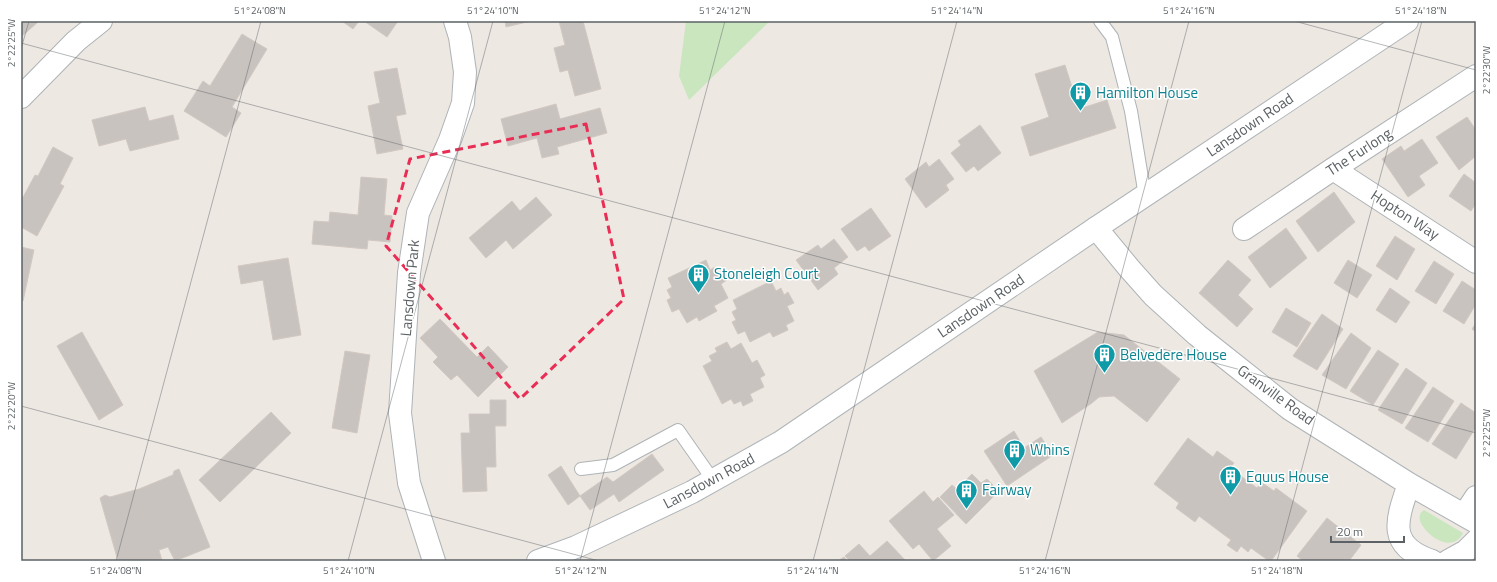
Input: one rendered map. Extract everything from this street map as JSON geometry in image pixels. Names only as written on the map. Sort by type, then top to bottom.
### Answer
[{"type":"street","points":[[21,97],[76,41],[101,21]]},
{"type":"street","name":"Lansdown Park","points":[[434,561],[409,483],[400,413],[409,273],[418,213],[450,140],[463,103],[465,72],[460,37],[455,21]]},
{"type":"street","name":"Lansdown Road","points":[[538,561],[576,547],[692,492],[781,442],[1096,228],[1407,21]]},
{"type":"street","name":"The Furlong","points":[[1244,230],[1333,169],[1476,76]]},
{"type":"street","name":"Hopton Way","points":[[1333,169],[1476,262]]},
{"type":"street","name":"Granville Road","points":[[1096,228],[1128,268],[1153,295],[1197,335],[1290,409],[1409,484],[1470,519],[1476,497]]},
{"type":"street","points":[[1409,484],[1400,509],[1398,530],[1406,547],[1418,556],[1432,561]]},
{"type":"street","points":[[1448,561],[1466,551],[1476,541]]},
{"type":"lane","points":[[1100,21],[1112,37],[1131,111],[1144,196]]},
{"type":"lane","points":[[582,469],[613,466],[678,430],[713,480]]},
{"type":"highlighted area","points":[[586,124],[624,299],[520,399],[386,246],[410,159]]},
{"type":"green space","points":[[686,21],[770,21],[689,100],[679,76]]},
{"type":"green space","points":[[1424,510],[1463,533],[1457,540],[1450,543],[1442,542],[1435,538],[1423,526],[1420,520],[1420,514]]},
{"type":"building","points":[[21,21],[37,21],[38,22],[21,37]]},
{"type":"building","points":[[342,21],[359,21],[353,29]]},
{"type":"building","points":[[364,21],[398,21],[387,37]]},
{"type":"building","points":[[505,21],[531,21],[506,27]]},
{"type":"building","points":[[559,21],[583,21],[601,89],[575,96],[568,70],[560,72],[554,48],[565,45]]},
{"type":"building","points":[[242,34],[267,49],[232,107],[241,113],[226,137],[184,111],[203,81],[210,86]]},
{"type":"building","name":"Hamilton House","points":[[1065,65],[1079,109],[1107,100],[1116,128],[1030,156],[1021,127],[1049,117],[1035,74]]},
{"type":"building","points":[[397,68],[406,114],[396,116],[403,149],[377,154],[368,106],[380,103],[374,72]]},
{"type":"building","points":[[556,104],[560,119],[600,108],[607,133],[557,147],[559,154],[542,158],[537,138],[508,146],[501,119]]},
{"type":"building","points":[[145,107],[149,121],[173,115],[179,139],[130,151],[126,139],[99,146],[92,120]]},
{"type":"building","points":[[1467,117],[1476,130],[1476,156],[1459,170],[1436,137]]},
{"type":"building","points":[[980,125],[1001,153],[978,171],[974,166],[966,172],[951,153],[961,145],[958,141]]},
{"type":"building","points":[[1422,139],[1438,163],[1419,176],[1425,185],[1408,197],[1382,159],[1401,146],[1404,151]]},
{"type":"building","points":[[53,147],[73,158],[60,184],[64,186],[37,236],[21,227],[21,201],[35,175],[38,176]]},
{"type":"building","points":[[939,159],[954,179],[946,185],[949,190],[926,208],[905,179],[926,162],[929,167]]},
{"type":"building","points":[[1464,174],[1476,183],[1476,203],[1471,211],[1449,196]]},
{"type":"building","points":[[361,177],[387,179],[384,215],[392,216],[390,242],[368,240],[367,249],[312,244],[314,221],[329,222],[330,212],[358,215]]},
{"type":"building","points":[[1334,192],[1355,222],[1318,252],[1296,221]]},
{"type":"building","points":[[536,197],[552,215],[513,249],[506,240],[486,258],[469,238],[512,201],[520,211]]},
{"type":"building","points":[[871,208],[891,236],[869,251],[865,246],[857,251],[841,229]]},
{"type":"building","points":[[1286,228],[1307,258],[1270,288],[1248,257]]},
{"type":"building","points":[[1395,236],[1415,249],[1397,280],[1376,266]]},
{"type":"building","points":[[834,239],[848,257],[834,268],[838,274],[818,290],[796,260],[818,245],[821,249]]},
{"type":"building","points":[[21,247],[34,250],[23,301],[21,301]]},
{"type":"building","points":[[288,258],[301,335],[273,340],[263,280],[241,284],[238,266]]},
{"type":"building","name":"Stoneleigh Court","points":[[706,260],[710,270],[715,267],[719,274],[723,271],[727,280],[721,284],[728,298],[714,306],[717,311],[699,321],[697,317],[687,323],[679,309],[672,312],[667,300],[671,298],[667,290],[672,287],[668,278]]},
{"type":"building","points":[[1228,260],[1251,280],[1238,295],[1253,309],[1237,327],[1199,293]]},
{"type":"building","points":[[1348,260],[1372,275],[1357,298],[1334,283]]},
{"type":"building","points":[[1434,261],[1454,274],[1436,304],[1415,291]]},
{"type":"building","name":"Stoneleigh Court","points":[[771,281],[776,291],[781,288],[784,295],[788,292],[794,303],[787,306],[794,321],[786,325],[788,330],[773,337],[770,332],[750,342],[745,331],[738,334],[732,322],[736,320],[732,312],[737,309],[733,300]]},
{"type":"building","points":[[1462,281],[1476,290],[1476,304],[1464,324],[1443,311]]},
{"type":"building","points":[[1390,288],[1410,302],[1396,323],[1376,310]]},
{"type":"building","points":[[1286,308],[1311,323],[1297,347],[1272,332]]},
{"type":"building","points":[[1322,314],[1343,329],[1317,370],[1293,356]]},
{"type":"building","points":[[440,319],[477,357],[488,346],[508,367],[478,397],[457,375],[451,380],[433,362],[438,357],[420,338]]},
{"type":"building","points":[[1476,323],[1476,332],[1472,329]]},
{"type":"building","points":[[82,332],[123,405],[99,420],[57,346]]},
{"type":"building","name":"Belvedere House","points":[[1098,332],[1124,335],[1180,379],[1147,422],[1114,396],[1099,397],[1062,423],[1034,371]]},
{"type":"building","points":[[1351,333],[1371,348],[1346,389],[1322,375]]},
{"type":"building","points":[[727,342],[731,349],[741,343],[752,363],[757,360],[765,375],[760,378],[764,387],[750,394],[753,401],[743,406],[741,401],[734,404],[731,399],[722,404],[703,366],[712,361],[709,356],[717,352],[715,348]]},
{"type":"building","points":[[1378,350],[1399,364],[1373,405],[1350,391]]},
{"type":"building","points":[[345,351],[370,355],[357,433],[332,428]]},
{"type":"building","points":[[1406,368],[1427,383],[1402,424],[1378,410]]},
{"type":"building","points":[[1433,387],[1454,401],[1428,442],[1405,428]]},
{"type":"building","points":[[490,400],[506,400],[506,426],[495,426],[496,467],[486,467],[487,491],[463,492],[461,433],[470,433],[469,414],[490,414]]},
{"type":"building","points":[[1461,403],[1476,413],[1476,427],[1456,459],[1432,444]]},
{"type":"building","points":[[271,412],[291,433],[220,502],[199,480]]},
{"type":"building","name":"Whins","points":[[1014,431],[1024,448],[1041,437],[1053,455],[1007,486],[984,451]]},
{"type":"building","name":"Equus House","points":[[1188,438],[1213,457],[1217,451],[1234,463],[1230,468],[1257,488],[1261,482],[1274,491],[1276,488],[1307,511],[1271,561],[1251,548],[1248,552],[1241,546],[1237,552],[1227,545],[1231,540],[1199,516],[1195,522],[1176,508],[1179,503],[1154,484]]},
{"type":"building","points":[[652,454],[664,470],[619,502],[614,494],[590,510],[580,496],[607,477],[613,482]]},
{"type":"building","points":[[561,466],[580,496],[568,505],[548,475]]},
{"type":"building","points":[[179,469],[210,547],[175,561],[168,547],[159,550],[162,561],[118,561],[100,498],[105,495],[110,497],[139,489],[173,475],[174,471]]},
{"type":"building","name":"Fairway","points":[[972,474],[981,483],[987,479],[999,491],[966,524],[940,497],[952,485],[957,489]]},
{"type":"building","points":[[924,491],[933,502],[938,497],[954,515],[937,529],[951,546],[933,561],[919,544],[913,549],[889,521]]},
{"type":"building","points":[[1327,518],[1361,545],[1349,561],[1303,561],[1297,556]]},
{"type":"building","points":[[887,541],[906,561],[850,561],[845,556],[859,544],[870,556]]},
{"type":"building","points":[[844,557],[847,561],[838,561]]},
{"type":"place","name":"Hamilton House","points":[[1080,112]]},
{"type":"place","name":"Stoneleigh Court","points":[[698,294]]},
{"type":"place","name":"Belvedere House","points":[[1105,374]]},
{"type":"place","name":"Whins","points":[[1014,470]]},
{"type":"place","name":"Equus House","points":[[1230,496]]},
{"type":"place","name":"Fairway","points":[[966,510]]}]
